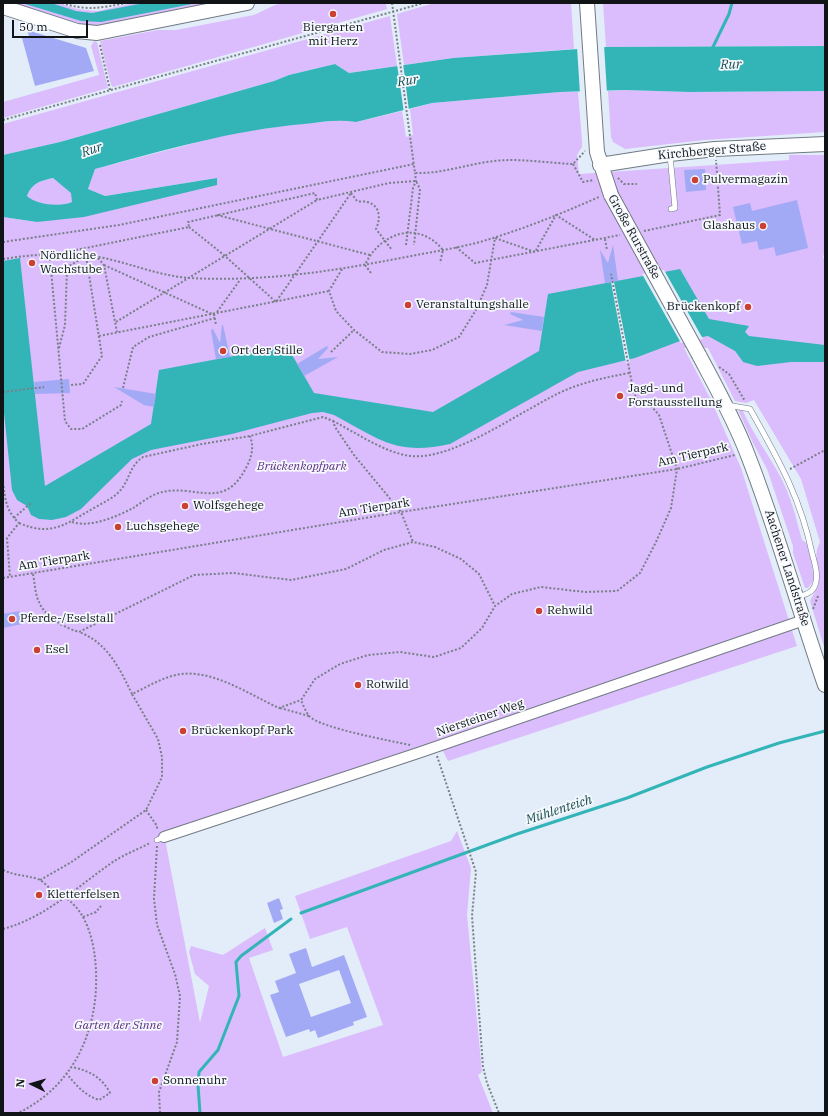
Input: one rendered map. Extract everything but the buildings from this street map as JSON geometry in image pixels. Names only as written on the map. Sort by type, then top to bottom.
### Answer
[{"type":"main road","points":[[3,7],[77,31],[97,33],[217,6],[247,3]]},
{"type":"main road","name":"Große Rurstraße","points":[[587,3],[599,159],[608,189],[726,405],[747,452]]},
{"type":"main road","name":"Kirchberger Straße","points":[[599,159],[715,149],[825,144]]},
{"type":"main road","name":"Aachener Landstraße","points":[[747,452],[773,524],[825,685]]},
{"type":"street","name":"Niersteiner Weg","points":[[161,838],[434,748],[804,620]]},
{"type":"lane","points":[[670,154],[675,208],[671,209]]},
{"type":"lane","points":[[726,405],[750,409],[786,472],[807,529],[816,569],[816,580],[813,589],[807,594],[796,597]]},
{"type":"path","points":[[62,3],[77,8],[96,9],[126,3]]},
{"type":"path","points":[[392,3],[416,181],[420,189],[414,245]]},
{"type":"path","points":[[3,120],[424,3]]},
{"type":"path","points":[[97,33],[110,90]]},
{"type":"path","points":[[642,231],[720,215],[715,149]]},
{"type":"path","points":[[415,173],[430,173],[475,163],[502,160],[573,164],[582,155]]},
{"type":"path","points":[[3,242],[119,225],[414,164]]},
{"type":"path","points":[[573,164],[583,182],[608,189]]},
{"type":"path","points":[[116,322],[317,200],[389,183],[416,181]]},
{"type":"path","points":[[406,246],[413,188],[416,181]]},
{"type":"path","points":[[626,184],[637,184]]},
{"type":"path","points":[[3,258],[66,253],[97,257],[138,269],[188,278],[240,280],[293,276],[365,265],[495,238],[556,215],[608,189]]},
{"type":"path","points":[[276,302],[225,256],[189,227],[188,222],[216,214],[315,192],[317,200]]},
{"type":"path","points":[[351,192],[357,201],[374,205],[379,212],[380,222],[376,229],[392,250]]},
{"type":"path","points":[[276,302],[351,192]]},
{"type":"path","points":[[216,214],[370,254]]},
{"type":"path","points":[[556,215],[595,240]]},
{"type":"path","points":[[535,252],[556,215]]},
{"type":"path","points":[[76,250],[189,227]]},
{"type":"path","points":[[365,265],[370,254],[384,240],[398,234],[415,234],[435,240],[443,250]]},
{"type":"path","points":[[456,247],[475,263],[627,234]]},
{"type":"path","points":[[495,238],[535,252]]},
{"type":"path","points":[[329,291],[336,311],[354,330],[382,352],[410,354],[432,350],[459,337],[476,310],[487,285],[495,238]]},
{"type":"path","points":[[605,238],[607,250]]},
{"type":"path","points":[[440,263],[443,250]]},
{"type":"path","points":[[70,385],[83,384],[102,356],[86,256]]},
{"type":"path","points":[[59,348],[65,325],[68,266],[86,256]]},
{"type":"path","points":[[97,257],[104,265],[214,314]]},
{"type":"path","points":[[50,259],[65,421],[71,429],[82,429],[121,405],[122,401]]},
{"type":"path","points":[[104,265],[118,333]]},
{"type":"path","points":[[365,265],[371,273]]},
{"type":"path","points":[[99,336],[329,291],[342,269]]},
{"type":"path","points":[[279,708],[301,700],[315,679],[340,664],[361,657],[400,652],[434,657],[461,648],[482,628],[495,606],[512,594],[541,587],[585,592],[617,591],[640,573],[656,542],[670,508],[678,469],[659,415],[652,407],[639,401],[634,394],[611,274]]},
{"type":"path","points":[[214,314],[240,280]]},
{"type":"path","points":[[214,314],[216,325]]},
{"type":"path","points":[[123,388],[133,347],[149,337],[215,318]]},
{"type":"path","points":[[331,352],[354,330]]},
{"type":"path","points":[[716,365],[729,374],[750,409]]},
{"type":"path","points":[[3,482],[6,506],[14,518],[19,523],[32,529],[41,530],[72,522],[110,500],[123,487],[135,462],[143,457],[202,444],[250,436],[323,417],[392,451],[411,456],[429,455],[456,448],[567,389],[597,378],[629,373]]},
{"type":"path","points":[[3,392],[35,390],[44,387]]},
{"type":"path","points":[[333,421],[335,427],[354,455],[401,512],[413,542]]},
{"type":"path","points":[[72,522],[82,525],[100,521],[131,509],[156,494],[180,492],[219,493],[231,488],[241,478],[250,460],[252,448],[250,436]]},
{"type":"path","points":[[786,472],[825,450]]},
{"type":"path","name":"Am Tierpark","points":[[3,578],[401,512],[678,469],[747,452]]},
{"type":"path","points":[[14,518],[32,502]]},
{"type":"path","points":[[10,577],[7,538],[19,523]]},
{"type":"path","points":[[78,632],[194,576],[233,573],[291,580],[346,569],[384,550],[413,542],[435,547],[461,559],[480,574],[495,606]]},
{"type":"path","points":[[33,574],[39,604],[44,610],[65,628],[90,636],[115,659],[132,694],[158,739],[162,757],[162,777],[146,810],[70,863],[40,880]]},
{"type":"path","points":[[132,694],[172,676],[193,673],[244,689],[279,708],[309,716],[316,721],[358,734],[411,745],[418,753]]},
{"type":"path","points":[[301,700],[309,716]]},
{"type":"path","points":[[434,748],[476,872],[472,916],[484,1068],[487,1083],[499,1113]]},
{"type":"path","points":[[146,810],[157,826],[161,838],[154,899],[157,925],[176,974],[180,996],[177,1042],[159,1092],[160,1113]]},
{"type":"path","points":[[3,929],[30,919],[67,897],[111,863],[161,838]]},
{"type":"path","points":[[3,870],[14,875],[40,880],[57,894],[67,897],[76,906],[83,917],[93,944],[97,977],[94,1015],[87,1036],[71,1067],[45,1095],[18,1113]]},
{"type":"path","points":[[83,917],[96,912],[101,906]]},
{"type":"path","points":[[66,1073],[80,1090],[91,1097],[99,1100],[110,1093],[106,1085],[97,1077],[87,1071],[71,1067]]},
{"type":"green space","points":[[6,3],[58,3],[77,9],[97,11],[134,3],[212,3],[90,28]]},
{"type":"green space","points":[[284,3],[386,3],[387,9],[113,87],[111,85],[100,41],[158,30],[176,30],[254,15],[275,5]]},
{"type":"green space","points":[[434,3],[571,3],[574,49],[453,58],[404,65],[397,14]]},
{"type":"green space","points":[[603,3],[825,3],[825,46],[606,47]]},
{"type":"green space","points":[[390,16],[397,66],[349,73],[335,64],[289,75],[274,81],[60,142],[3,155],[3,124]]},
{"type":"green space","points":[[94,41],[97,42],[108,88],[3,118],[3,102],[99,75],[91,46]]},
{"type":"green space","points":[[625,90],[689,92],[825,91],[825,132],[704,140],[625,149],[613,142],[611,137],[608,91]]},
{"type":"green space","name":"Brückenkopfpark","points":[[560,92],[578,92],[582,141],[582,147],[577,155],[579,174],[789,160],[789,155],[825,155],[825,254],[823,256],[825,263],[825,350],[735,351],[743,362],[825,362],[825,650],[810,601],[817,589],[819,580],[816,557],[820,542],[801,479],[754,400],[746,403],[735,401],[708,348],[684,348],[711,400],[741,468],[797,646],[448,761],[439,743],[164,834],[200,1023],[209,986],[195,974],[189,952],[191,946],[223,955],[265,928],[273,950],[249,958],[283,1057],[383,1025],[347,927],[310,939],[295,896],[451,841],[457,831],[471,868],[467,915],[482,1072],[478,1075],[493,1113],[3,1113],[3,217],[37,222],[217,182],[217,178],[105,196],[88,189],[95,169],[229,134],[289,125],[344,120],[356,122],[402,111],[406,137],[413,135],[410,109],[432,103]]},
{"type":"green space","points":[[53,178],[72,193],[72,202],[62,205],[49,205],[36,202],[27,196],[34,185],[44,180]]},
{"type":"green space","points":[[738,410],[743,411],[751,428],[780,476],[790,499],[802,540],[809,545],[814,580],[808,588],[805,588],[793,553],[793,546],[767,469]]},
{"type":"water","points":[[22,3],[51,3],[76,11],[92,13],[144,3],[197,3],[101,22],[81,21]]},
{"type":"water","name":"Rur","points":[[825,46],[825,91],[689,92],[625,90],[560,92],[432,103],[356,122],[330,121],[278,127],[225,136],[173,148],[95,169],[88,189],[105,196],[217,178],[217,185],[84,217],[37,222],[3,217],[3,155],[60,142],[274,81],[289,75],[335,64],[349,73],[453,58],[606,47]],"holes":[[[53,178],[71,193],[72,202],[55,205],[42,203],[27,196],[34,185],[44,180]]]},
{"type":"water","points":[[20,258],[45,486],[151,424],[159,370],[287,346],[314,393],[433,412],[539,351],[548,294],[680,269],[709,319],[749,326],[745,332],[749,336],[825,345],[825,362],[791,362],[757,366],[743,362],[735,351],[708,336],[680,341],[635,358],[578,372],[450,444],[431,447],[415,448],[389,443],[376,438],[334,415],[323,412],[312,413],[232,434],[151,450],[132,459],[81,509],[66,517],[52,520],[39,519],[31,515],[27,506],[17,500],[12,490],[3,403],[3,261]]},
{"type":"pier","points":[[604,45],[607,93],[580,94],[577,47]]},
{"type":"pier","points":[[403,63],[409,111],[404,113],[397,64]]},
{"type":"pier","points":[[664,270],[703,339],[681,343],[642,274]]},
{"type":"pier","points":[[611,282],[614,282],[630,362],[626,363]]},
{"type":"waterway","points":[[712,49],[729,14],[732,3]]},
{"type":"waterway","name":"Mühlenteich","points":[[301,913],[517,834],[627,798],[707,767],[779,743],[825,731]]},
{"type":"waterway","name":"Mühlenteich","points":[[200,1113],[198,1085],[199,1072],[218,1050],[239,996],[236,962],[241,956],[291,919]]},
{"type":"place","name":"Biergarten mit Herz","points":[[333,14]]},
{"type":"place","name":"Pulvermagazin","points":[[695,180]]},
{"type":"place","name":"Glashaus","points":[[763,226]]},
{"type":"place","name":"Nördliche Wachstube","points":[[32,263]]},
{"type":"place","name":"Veranstaltungshalle","points":[[408,305]]},
{"type":"place","name":"Brückenkopf","points":[[748,307]]},
{"type":"place","name":"Ort der Stille","points":[[223,351]]},
{"type":"place","name":"Jagd- und Forstausstellung","points":[[620,396]]},
{"type":"place","name":"Wolfsgehege","points":[[185,506]]},
{"type":"place","name":"Luchsgehege","points":[[118,527]]},
{"type":"place","name":"Rehwild","points":[[539,611]]},
{"type":"place","name":"Pferde-/Eselstall","points":[[12,619]]},
{"type":"place","name":"Esel","points":[[37,650]]},
{"type":"place","name":"Rotwild","points":[[358,685]]},
{"type":"place","name":"Brückenkopf Park","points":[[183,731]]},
{"type":"place","name":"Kletterfelsen","points":[[39,895]]},
{"type":"place","name":"Sonnenuhr","points":[[155,1081]]},
{"type":"park label","name":"Garten der Sinne","points":[[118,1026]]}]
